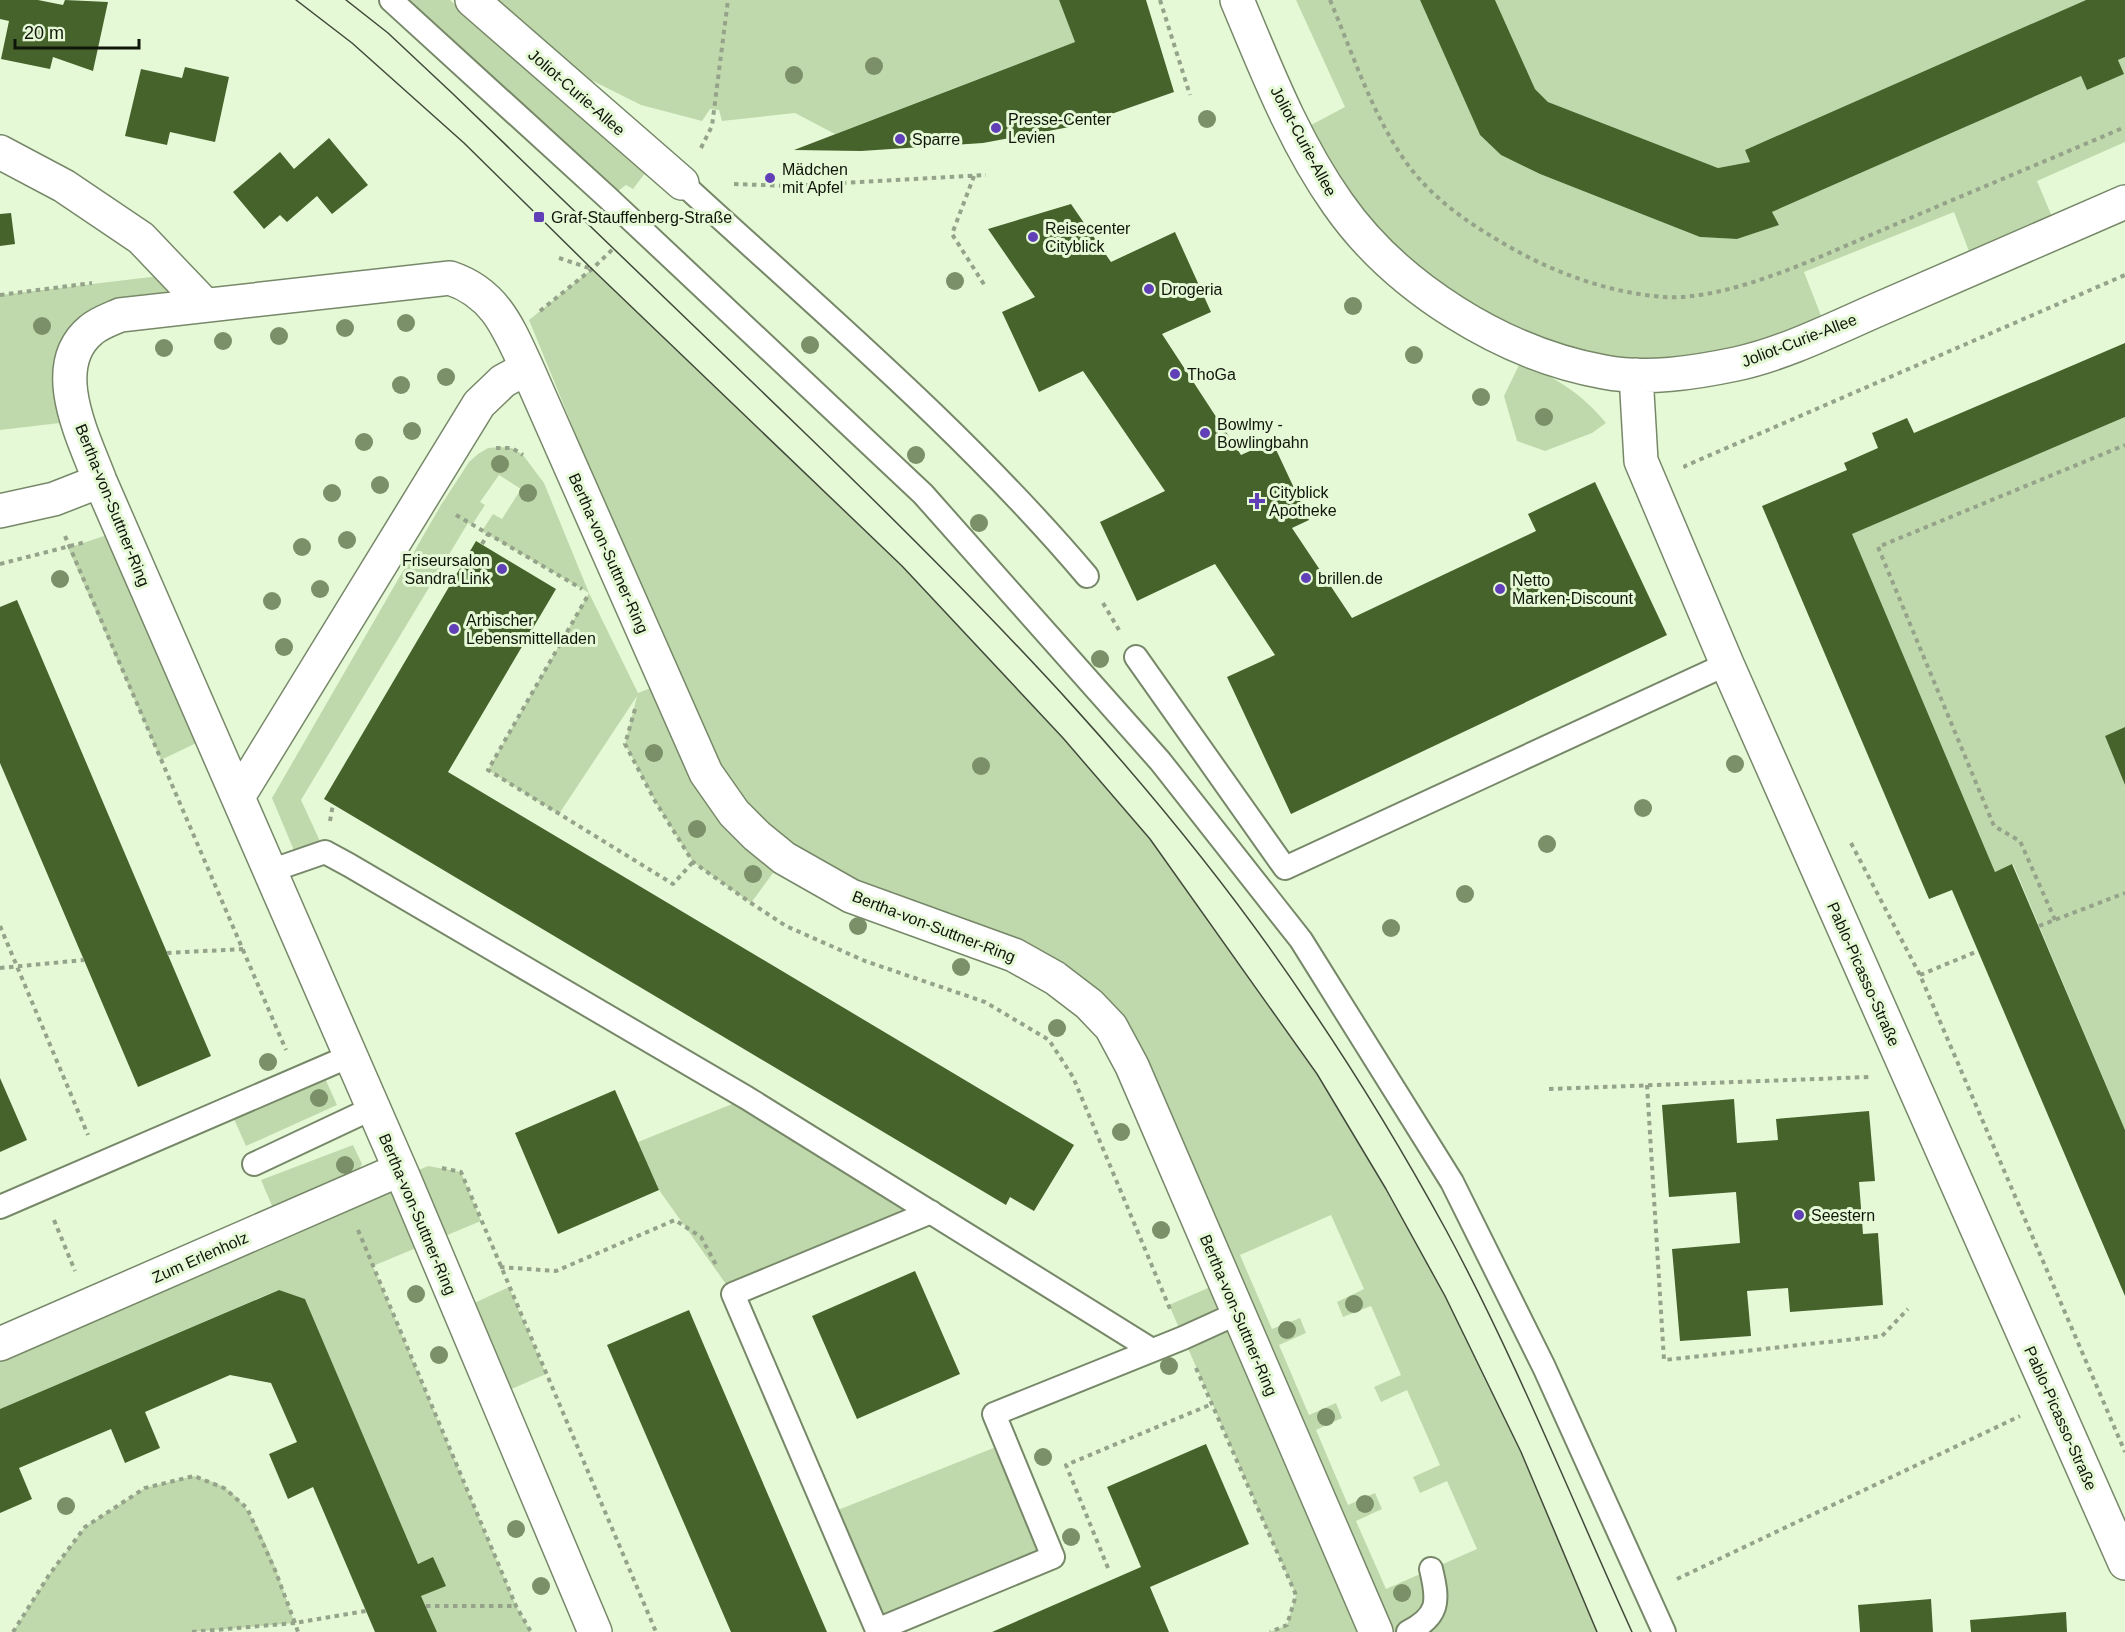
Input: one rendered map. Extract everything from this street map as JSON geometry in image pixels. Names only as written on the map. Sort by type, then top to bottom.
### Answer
[{"type":"street","name":"Joliot-Curie-Allee","points":[[472,0],[682,183]]},
{"type":"street","name":"Joliot-Curie-Allee","points":[[1238,0],[1301,143],[1338,204],[1380,255],[1444,306],[1502,337],[1570,363],[1604,372],[1636,375],[1678,374],[1757,358],[1827,331],[2125,202]]},
{"type":"street","points":[[0,152],[64,186],[141,238],[204,304]]},
{"type":"street","name":"Bertha-von-Suttner-Ring","points":[[595,1632],[351,1056],[100,481],[77,421],[69,374],[75,351],[91,330],[120,315],[450,278],[471,285],[491,302],[511,334],[527,368],[706,772],[734,813],[756,836],[784,858],[851,896],[1014,955],[1055,978],[1089,1004],[1111,1027],[1132,1066],[1376,1632]]},
{"type":"street","points":[[238,797],[479,404],[503,381],[527,368]]},
{"type":"street","name":"Pablo-Picasso-Straße","points":[[1636,375],[1641,461],[1727,664],[2125,1563]]},
{"type":"street","points":[[0,511],[54,499],[100,481]]},
{"type":"street","name":"Zum Erlenholz","points":[[0,1344],[343,1194],[401,1173]]},
{"type":"lane","points":[[391,0],[590,181],[922,494],[1160,761],[1264,893],[1300,940],[1452,1182],[1544,1367],[1664,1632]]},
{"type":"lane","points":[[682,183],[887,371],[1017,497],[1087,576]]},
{"type":"lane","points":[[1136,657],[1285,868],[1727,664]]},
{"type":"lane","points":[[270,871],[325,852],[747,1098],[1152,1350]]},
{"type":"lane","points":[[0,1207],[351,1056]]},
{"type":"lane","points":[[254,1164],[373,1108]]},
{"type":"lane","points":[[931,1212],[733,1294],[877,1630],[1053,1557],[994,1414],[1238,1314]]},
{"type":"lane","points":[[1408,1632],[1425,1623],[1434,1610],[1436,1591],[1431,1569]]},
{"type":"path","points":[[712,126],[728,0]]},
{"type":"path","points":[[1160,0],[1191,95]]},
{"type":"path","points":[[1330,0],[1376,109],[1401,155],[1436,198],[1481,230],[1535,262],[1598,285],[1665,297],[1727,290],[1797,266],[2125,127]]},
{"type":"path","points":[[682,183],[790,186],[986,175]]},
{"type":"path","points":[[974,176],[952,234],[985,286]]},
{"type":"path","points":[[559,258],[592,269]]},
{"type":"path","points":[[1690,477],[1685,466],[2125,275]]},
{"type":"path","points":[[0,294],[104,282]]},
{"type":"path","points":[[2055,920],[2020,840],[1994,826],[1878,547],[2125,445]]},
{"type":"path","points":[[488,448],[512,448],[531,463]]},
{"type":"path","points":[[423,492],[488,534],[589,593]]},
{"type":"path","points":[[54,499],[69,548],[298,1078]]},
{"type":"path","points":[[0,564],[69,548],[123,530]]},
{"type":"path","points":[[482,544],[488,534]]},
{"type":"path","points":[[1087,576],[1136,657]]},
{"type":"path","points":[[581,606],[488,770],[673,884],[693,862]]},
{"type":"path","points":[[636,704],[626,744],[655,801],[693,862],[786,926],[865,961],[985,1002],[1049,1040],[1073,1077],[1183,1338],[1296,1595],[1287,1625],[1270,1632]]},
{"type":"path","points":[[1846,832],[1920,975],[2125,1452]]},
{"type":"path","points":[[2039,926],[2125,893]]},
{"type":"path","points":[[0,926],[100,1163]]},
{"type":"path","points":[[167,953],[243,949]]},
{"type":"path","points":[[1920,975],[1978,951]]},
{"type":"path","points":[[0,968],[84,960]]},
{"type":"path","points":[[1549,1089],[1870,1077]]},
{"type":"path","points":[[1647,1085],[1664,1360],[1882,1336],[1908,1309]]},
{"type":"path","points":[[401,1173],[428,1166],[461,1172],[656,1632]]},
{"type":"path","points":[[40,1189],[90,1305]]},
{"type":"path","points":[[343,1194],[516,1606],[531,1632]]},
{"type":"path","points":[[500,1267],[555,1271],[675,1220],[701,1237],[733,1294]]},
{"type":"path","points":[[1647,1593],[2053,1400]]},
{"type":"path","points":[[1108,1568],[1066,1464],[1212,1404]]},
{"type":"path","points":[[13,1632],[48,1575],[85,1527],[145,1488],[194,1476],[224,1488],[247,1508],[275,1570],[298,1632]]},
{"type":"path","points":[[426,1606],[516,1606]]},
{"type":"path","points":[[192,1632],[295,1623],[366,1611]]},
{"type":"green space","points":[[410,0],[450,0],[646,172],[633,189],[626,185],[618,191]]},
{"type":"green space","points":[[497,0],[1059,0],[1075,42],[835,134],[795,113],[722,121],[719,110],[710,109],[702,121],[641,105],[587,78]]},
{"type":"green space","points":[[1296,0],[1420,0],[1480,135],[1501,155],[1540,174],[1700,237],[1737,239],[1778,225],[1772,212],[2081,76],[2087,90],[2123,74],[2118,60],[2125,57],[2125,142],[2037,181],[2058,231],[1975,267],[1954,212],[1804,272],[1827,331],[1636,375],[1445,306],[1296,133],[1345,107]]},
{"type":"green space","points":[[1495,0],[2086,0],[1745,150],[1750,162],[1718,168],[1548,102],[1535,89]]},
{"type":"green space","points":[[592,269],[902,566],[1063,738],[1150,839],[1316,1074],[1386,1189],[1445,1296],[1521,1452],[1597,1632],[1270,1632],[1287,1625],[1296,1595],[1169,1305],[1224,1281],[1089,1004],[784,858],[751,903],[693,862],[655,801],[625,744],[637,696],[559,814],[488,770],[589,593],[638,693],[666,682],[572,470],[587,462],[529,320]],"holes":[[[1331,1215],[1364,1289],[1337,1302],[1343,1317],[1371,1306],[1401,1375],[1374,1387],[1381,1402],[1407,1390],[1440,1465],[1413,1477],[1420,1493],[1447,1481],[1477,1549],[1386,1589],[1356,1521],[1382,1509],[1375,1493],[1348,1505],[1316,1430],[1342,1418],[1336,1403],[1309,1415],[1279,1345],[1306,1333],[1300,1318],[1272,1329],[1240,1255]]]},
{"type":"green space","points":[[176,274],[204,304],[91,330],[77,421],[0,430],[0,295]]},
{"type":"green space","points":[[1520,363],[1568,387],[1588,403],[1606,423],[1592,433],[1545,451],[1517,441],[1504,396]]},
{"type":"green space","points":[[2125,417],[2125,727],[2105,736],[2125,785],[2125,1130],[2013,864],[1995,872],[1852,534]]},
{"type":"green space","points":[[488,448],[512,448],[523,455],[544,483],[589,593],[482,531],[493,514],[502,519],[521,489],[499,475],[480,502],[485,505],[472,525],[468,523],[301,800],[325,852],[298,860],[272,798],[441,505],[469,462]]},
{"type":"green space","points":[[122,530],[211,736],[161,760],[68,548]]},
{"type":"green space","points":[[324,1076],[337,1105],[246,1146],[229,1108]]},
{"type":"green space","points":[[747,1098],[931,1212],[733,1294],[659,1190],[638,1142]]},
{"type":"green space","points":[[353,1145],[362,1164],[343,1194],[346,1202],[428,1166],[461,1172],[481,1221],[373,1266],[516,1606],[531,1632],[437,1632],[421,1596],[445,1585],[433,1558],[418,1564],[305,1299],[278,1290],[0,1409],[0,1344],[279,1222],[261,1180]]},
{"type":"green space","points":[[509,1287],[546,1374],[495,1396],[459,1310]]},
{"type":"green space","points":[[1006,1443],[1053,1557],[877,1630],[828,1514]]},
{"type":"green space","points":[[194,1476],[225,1488],[249,1513],[268,1549],[295,1623],[192,1632],[13,1632],[49,1575],[85,1527],[145,1488]]},
{"type":"building","points":[[0,0],[38,0],[63,5],[65,0],[108,2],[93,71],[53,57],[50,69],[1,59],[9,21],[0,19]]},
{"type":"building","points":[[1059,0],[1146,0],[1174,92],[1080,125],[983,143],[861,151],[794,150],[1075,42]]},
{"type":"building","points":[[1420,0],[1495,0],[1535,89],[1548,102],[1718,168],[1750,162],[1745,150],[2086,0],[2125,0],[2125,57],[2118,60],[2124,74],[2087,90],[2081,76],[1772,212],[1779,225],[1737,239],[1700,237],[1540,174],[1501,155],[1480,135]]},
{"type":"building","points":[[185,67],[229,77],[215,142],[170,132],[167,145],[125,136],[141,69],[182,78]]},
{"type":"building","points":[[329,138],[368,185],[332,214],[317,196],[287,222],[280,215],[264,229],[233,192],[280,152],[294,169]]},
{"type":"building","points":[[1071,204],[1111,262],[1175,232],[1211,312],[1162,334],[1241,455],[1272,441],[1309,520],[1292,528],[1352,618],[1536,531],[1528,514],[1595,482],[1667,635],[1291,814],[1227,677],[1275,655],[1215,564],[1137,601],[1100,522],[1165,491],[1083,371],[1039,392],[1002,312],[1035,297],[988,229]]},
{"type":"building","points":[[11,213],[15,244],[0,246],[0,214]]},
{"type":"building","points":[[2125,343],[2125,417],[1852,534],[1995,872],[2012,864],[2125,1130],[2125,1296],[1952,890],[1929,899],[1762,506],[1847,470],[1844,463],[1878,448],[1872,433],[1907,418],[1914,433]]},
{"type":"building","points":[[476,541],[556,589],[448,772],[1074,1145],[1034,1211],[1010,1197],[1006,1205],[324,799]]},
{"type":"building","points":[[17,600],[211,1056],[138,1087],[0,763],[0,607]]},
{"type":"building","points":[[2125,727],[2125,785],[2105,736]]},
{"type":"building","points":[[0,1078],[27,1140],[0,1152]]},
{"type":"building","points":[[615,1090],[659,1190],[558,1234],[515,1133]]},
{"type":"building","name":"Seestern","points":[[1734,1099],[1737,1143],[1778,1140],[1776,1119],[1869,1111],[1875,1181],[1859,1182],[1863,1234],[1878,1233],[1883,1305],[1790,1312],[1788,1288],[1747,1291],[1751,1336],[1680,1341],[1672,1249],[1740,1243],[1736,1192],[1669,1197],[1662,1105]]},
{"type":"building","points":[[915,1271],[960,1374],[857,1419],[812,1316]]},
{"type":"building","points":[[279,1290],[305,1299],[418,1564],[433,1557],[446,1586],[421,1596],[437,1632],[375,1632],[313,1487],[288,1499],[269,1454],[297,1442],[271,1383],[230,1375],[145,1412],[160,1448],[125,1463],[111,1429],[19,1468],[32,1499],[0,1513],[0,1409]]},
{"type":"building","points":[[689,1310],[827,1632],[731,1632],[607,1345]]},
{"type":"building","points":[[1206,1444],[1249,1544],[1150,1587],[1169,1632],[992,1632],[1141,1567],[1107,1487]]},
{"type":"building","points":[[1931,1599],[1933,1632],[1860,1632],[1858,1605]]},
{"type":"building","points":[[2066,1612],[2067,1632],[1971,1632],[1970,1620]]},
{"type":"tram line","points":[[296,0],[352,43],[464,143],[902,566],[1063,738],[1150,839],[1317,1074],[1386,1189],[1445,1296],[1521,1452],[1597,1632]]},
{"type":"tram line","points":[[346,0],[388,33],[452,93],[944,570],[1076,709],[1200,855],[1258,932],[1331,1038],[1382,1119],[1446,1230],[1496,1329],[1632,1632]]},
{"type":"place","name":"Presse-Center Levien","points":[[996,128]]},
{"type":"place","name":"Sparre","points":[[900,139]]},
{"type":"place","name":"Mädchen mit Apfel","points":[[770,178]]},
{"type":"place","name":"Graf-Stauffenberg-Straße","points":[[539,217]]},
{"type":"place","name":"Reisecenter Cityblick","points":[[1033,237]]},
{"type":"place","name":"Drogeria","points":[[1149,289]]},
{"type":"place","name":"ThoGa","points":[[1175,374]]},
{"type":"place","name":"Bowlmy - Bowlingbahn","points":[[1205,433]]},
{"type":"place","name":"Cityblick Apotheke","points":[[1257,501]]},
{"type":"place","name":"Friseursalon Sandra Link","points":[[502,569]]},
{"type":"place","name":"brillen.de","points":[[1306,578]]},
{"type":"place","name":"Netto Marken-Discount","points":[[1500,589]]},
{"type":"place","name":"Arbischer Lebensmittelladen","points":[[454,629]]},
{"type":"place","name":"Seestern","points":[[1799,1215]]}]
